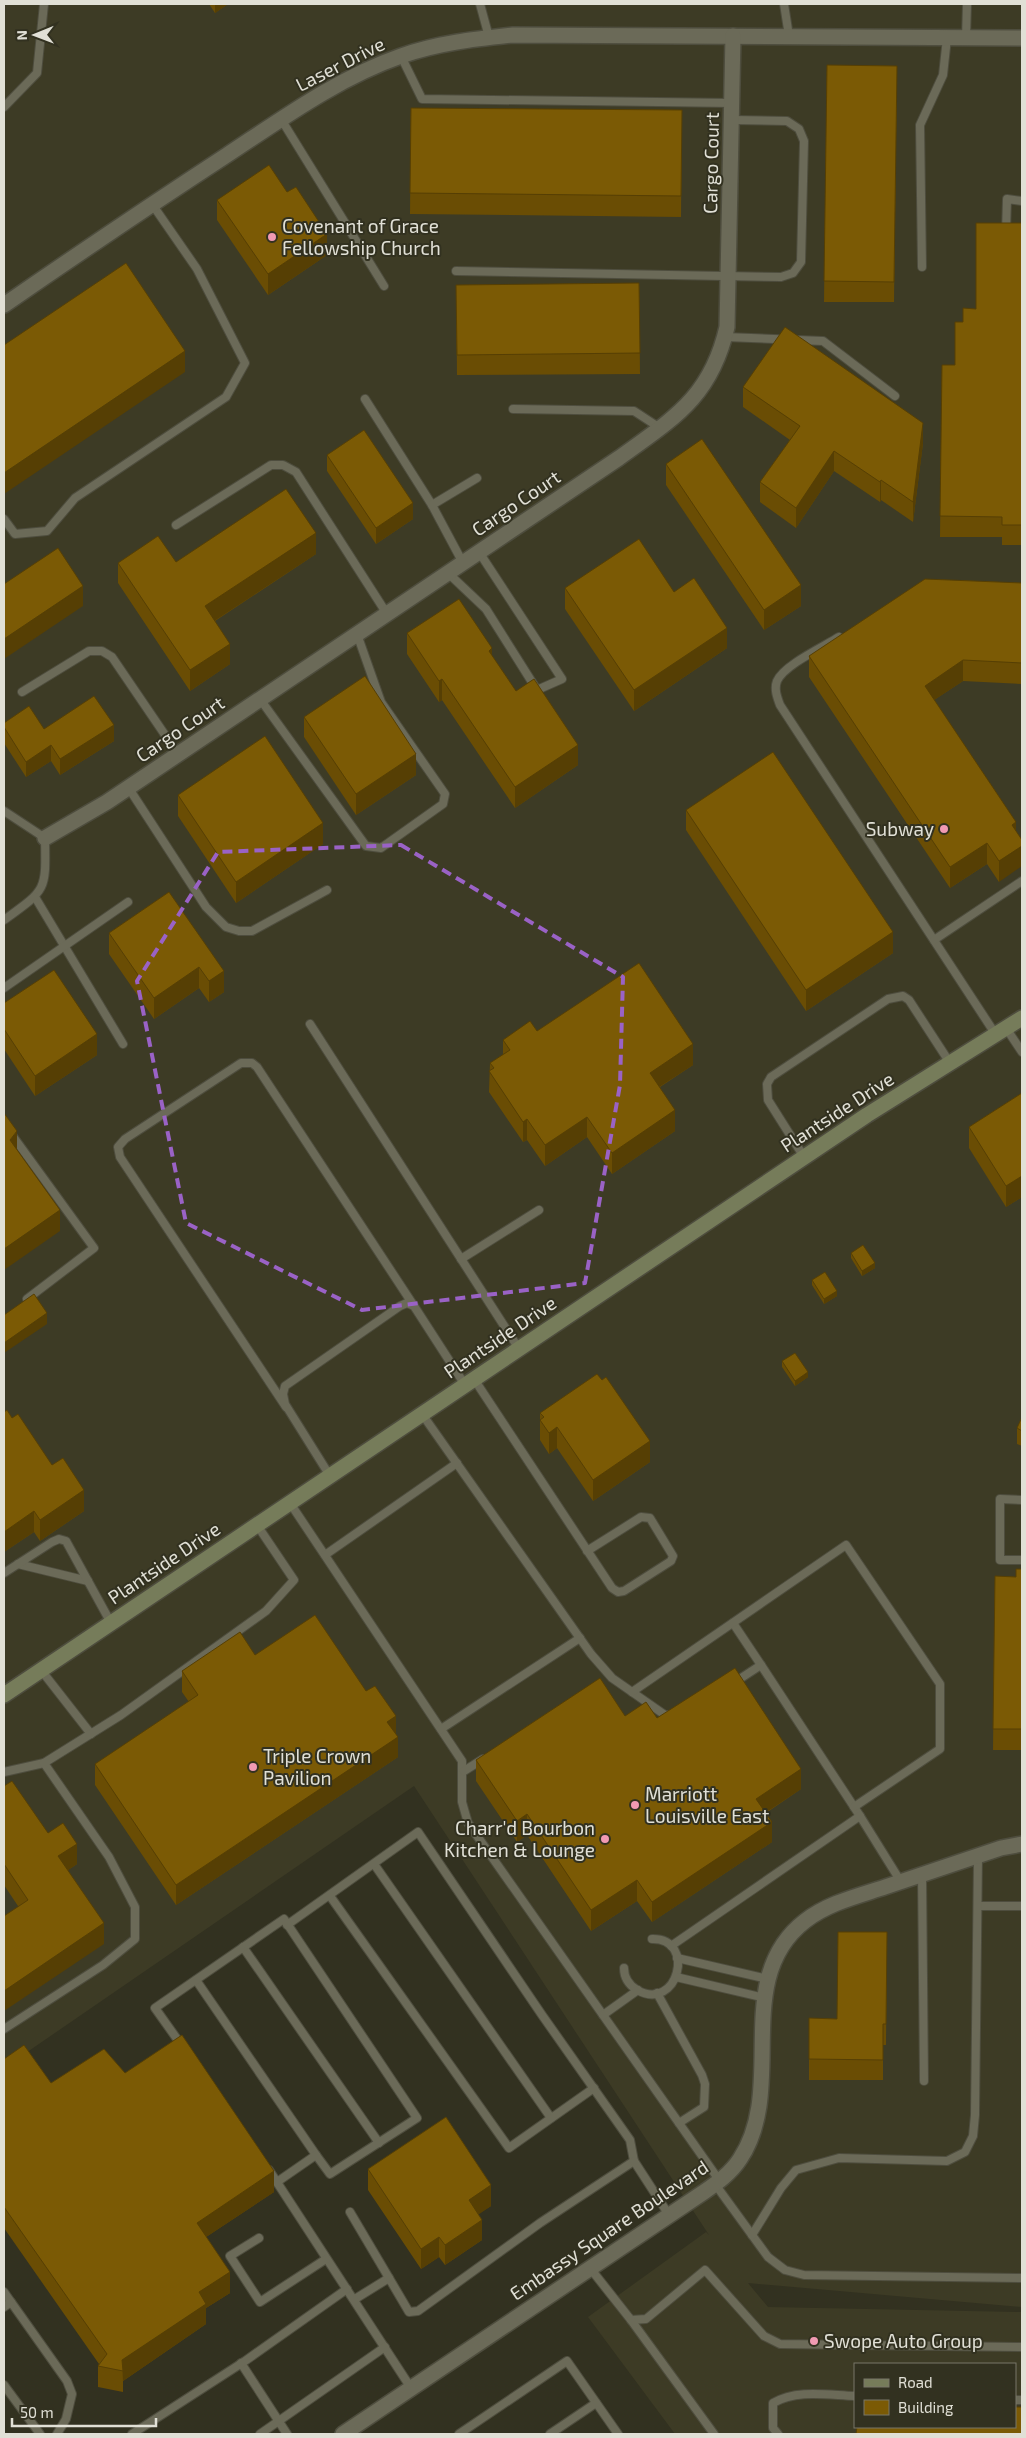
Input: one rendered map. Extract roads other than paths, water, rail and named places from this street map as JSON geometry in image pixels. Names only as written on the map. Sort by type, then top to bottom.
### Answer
[{"type":"street","name":"Laser Drive","points":[[4,305],[281,119],[338,84],[401,56],[462,41],[513,35],[1022,38]]},
{"type":"street","name":"Cargo Court","points":[[45,838],[128,787],[358,634],[660,428],[678,414],[704,386],[714,367],[725,337],[730,277],[733,36]]},
{"type":"street","name":"Plantside Drive","points":[[4,1695],[804,1157],[1022,1018]]},
{"type":"street","name":"Embassy Square Boulevard","points":[[343,2434],[717,2182],[740,2159],[757,2120],[762,2088],[764,1998],[768,1979],[777,1954],[786,1940],[806,1920],[846,1900],[978,1856],[1022,1844]]},
{"type":"lane","points":[[4,107],[36,73],[44,4]]},
{"type":"lane","points":[[480,4],[489,37]]},
{"type":"lane","points":[[784,4],[789,36]]},
{"type":"lane","points":[[966,38],[967,4]]},
{"type":"lane","points":[[922,267],[920,125],[943,75],[947,38]]},
{"type":"lane","points":[[401,56],[422,99],[732,103]]},
{"type":"lane","points":[[281,119],[384,286]]},
{"type":"lane","points":[[456,271],[730,277],[781,277],[793,273],[801,262],[804,141],[799,129],[787,121],[732,120]]},
{"type":"lane","points":[[1006,238],[1007,199],[1022,201]]},
{"type":"lane","points":[[4,519],[15,534],[47,532],[75,498],[226,397],[245,363],[197,269],[152,204]]},
{"type":"lane","points":[[725,337],[823,341],[895,396]]},
{"type":"lane","points":[[364,399],[432,505],[463,563]]},
{"type":"lane","points":[[513,409],[634,412],[660,428]]},
{"type":"lane","points":[[176,526],[271,465],[283,465],[296,472],[387,614]]},
{"type":"lane","points":[[432,505],[477,478]]},
{"type":"lane","points":[[448,572],[486,609],[538,690],[562,679],[479,552]]},
{"type":"lane","points":[[846,632],[783,672],[777,683],[776,694],[780,705],[934,940],[1001,1031],[1022,1052]]},
{"type":"lane","points":[[260,699],[366,846],[381,848],[443,804],[444,794],[381,702],[358,634]]},
{"type":"lane","points":[[22,692],[89,651],[102,651],[112,657],[178,754]]},
{"type":"lane","points":[[128,787],[206,907],[226,927],[239,931],[252,931],[328,890]]},
{"type":"lane","points":[[4,810],[45,838],[46,875],[35,897],[4,920]]},
{"type":"lane","points":[[934,940],[1022,881]]},
{"type":"lane","points":[[35,897],[123,1044]]},
{"type":"lane","points":[[4,988],[128,902]]},
{"type":"lane","points":[[804,1157],[768,1100],[767,1084],[771,1077],[888,999],[903,996],[909,1000],[950,1063]]},
{"type":"lane","points":[[310,1024],[519,1349]]},
{"type":"lane","points":[[330,1476],[120,1157],[118,1147],[125,1139],[242,1063],[252,1063],[257,1067],[414,1306],[470,1382],[612,1588],[618,1592],[624,1591],[671,1561],[673,1556],[650,1518],[646,1516],[641,1517],[587,1550]]},
{"type":"lane","points":[[4,1124],[94,1248],[19,1306]]},
{"type":"lane","points":[[461,1259],[539,1210]]},
{"type":"lane","points":[[286,1407],[283,1394],[285,1386],[400,1306],[407,1303],[414,1306]]},
{"type":"lane","points":[[422,1414],[580,1638],[612,1678],[665,1715],[678,1715]]},
{"type":"lane","points":[[325,1555],[456,1463]]},
{"type":"lane","points":[[1022,1500],[1000,1500],[1000,1560],[1022,1560]]},
{"type":"lane","points":[[290,1503],[462,1761],[464,1772],[462,1802],[468,1823],[679,2123],[768,2257],[785,2270],[804,2275],[1022,2278]]},
{"type":"lane","points":[[4,1772],[44,1763],[121,1715],[266,1611],[294,1580],[257,1525]]},
{"type":"lane","points":[[4,1573],[59,1539],[66,1542],[111,1622]]},
{"type":"lane","points":[[632,1692],[846,1546],[940,1684],[940,1749],[854,1807]]},
{"type":"lane","points":[[18,1564],[88,1581]]},
{"type":"lane","points":[[733,1623],[860,1816],[901,1882]]},
{"type":"lane","points":[[441,1729],[580,1638]]},
{"type":"lane","points":[[726,1688],[761,1664]]},
{"type":"lane","points":[[41,1670],[91,1734]]},
{"type":"lane","points":[[604,1683],[612,1678]]},
{"type":"lane","points":[[464,1772],[489,1756]]},
{"type":"lane","points":[[4,2029],[103,1965],[135,1939],[135,1907],[110,1857],[44,1763]]},
{"type":"lane","points":[[671,1946],[860,1816]]},
{"type":"lane","points":[[288,1925],[418,1832],[630,2140],[634,2161],[669,2215]]},
{"type":"lane","points":[[752,2235],[781,2188],[796,2170],[840,2158],[947,2160],[965,2152],[973,2136],[975,2115],[978,1856]]},
{"type":"lane","points":[[374,1864],[551,2118]]},
{"type":"lane","points":[[922,1874],[924,2081]]},
{"type":"lane","points":[[330,1896],[509,2148],[594,2088]]},
{"type":"lane","points":[[978,1906],[1022,1906]]},
{"type":"lane","points":[[188,2056],[155,2008],[284,1919],[417,2118],[330,2174],[196,1980]]},
{"type":"lane","points":[[624,1968],[627,1980],[638,1990],[657,1993],[669,1988],[676,1977],[677,1958],[671,1946],[664,1941],[652,1939]]},
{"type":"lane","points":[[242,1947],[379,2143]]},
{"type":"lane","points":[[677,1958],[768,1979]]},
{"type":"lane","points":[[676,1977],[764,1998]]},
{"type":"lane","points":[[603,2015],[638,1990]]},
{"type":"lane","points":[[657,1993],[702,2075],[705,2084],[704,2107],[679,2123]]},
{"type":"lane","points":[[277,2182],[316,2155]]},
{"type":"lane","points":[[350,2212],[409,2312],[418,2311],[540,2222],[634,2161]]},
{"type":"lane","points":[[266,2166],[326,2259],[355,2299],[411,2388]]},
{"type":"lane","points":[[259,2238],[230,2256],[260,2302],[326,2259]]},
{"type":"lane","points":[[590,2267],[714,2434]]},
{"type":"lane","points":[[631,2320],[646,2319],[704,2270],[764,2336],[780,2344],[1022,2348]]},
{"type":"lane","points":[[355,2299],[389,2278]]},
{"type":"lane","points":[[132,2434],[240,2364],[347,2289]]},
{"type":"lane","points":[[4,2292],[7,2304],[67,2381],[72,2394],[66,2419],[57,2434]]},
{"type":"lane","points":[[260,2434],[385,2347]]},
{"type":"lane","points":[[459,2434],[567,2361],[618,2434]]},
{"type":"lane","points":[[240,2364],[287,2434]]},
{"type":"lane","points":[[4,2385],[40,2434]]},
{"type":"lane","points":[[778,2434],[773,2428],[773,2403],[782,2398],[793,2394],[854,2396]]},
{"type":"lane","points":[[550,2434],[596,2403]]},
{"type":"place","name":"Covenant of Grace Fellowship Church","points":[[272,237]]},
{"type":"place","name":"Subway","points":[[944,829]]},
{"type":"place","name":"Triple Crown Pavilion","points":[[253,1767]]},
{"type":"place","name":"Marriott Louisville East","points":[[635,1805]]},
{"type":"place","name":"Charr'd Bourbon Kitchen & Lounge","points":[[605,1839]]},
{"type":"place","name":"Swope Auto Group","points":[[814,2341]]}]
